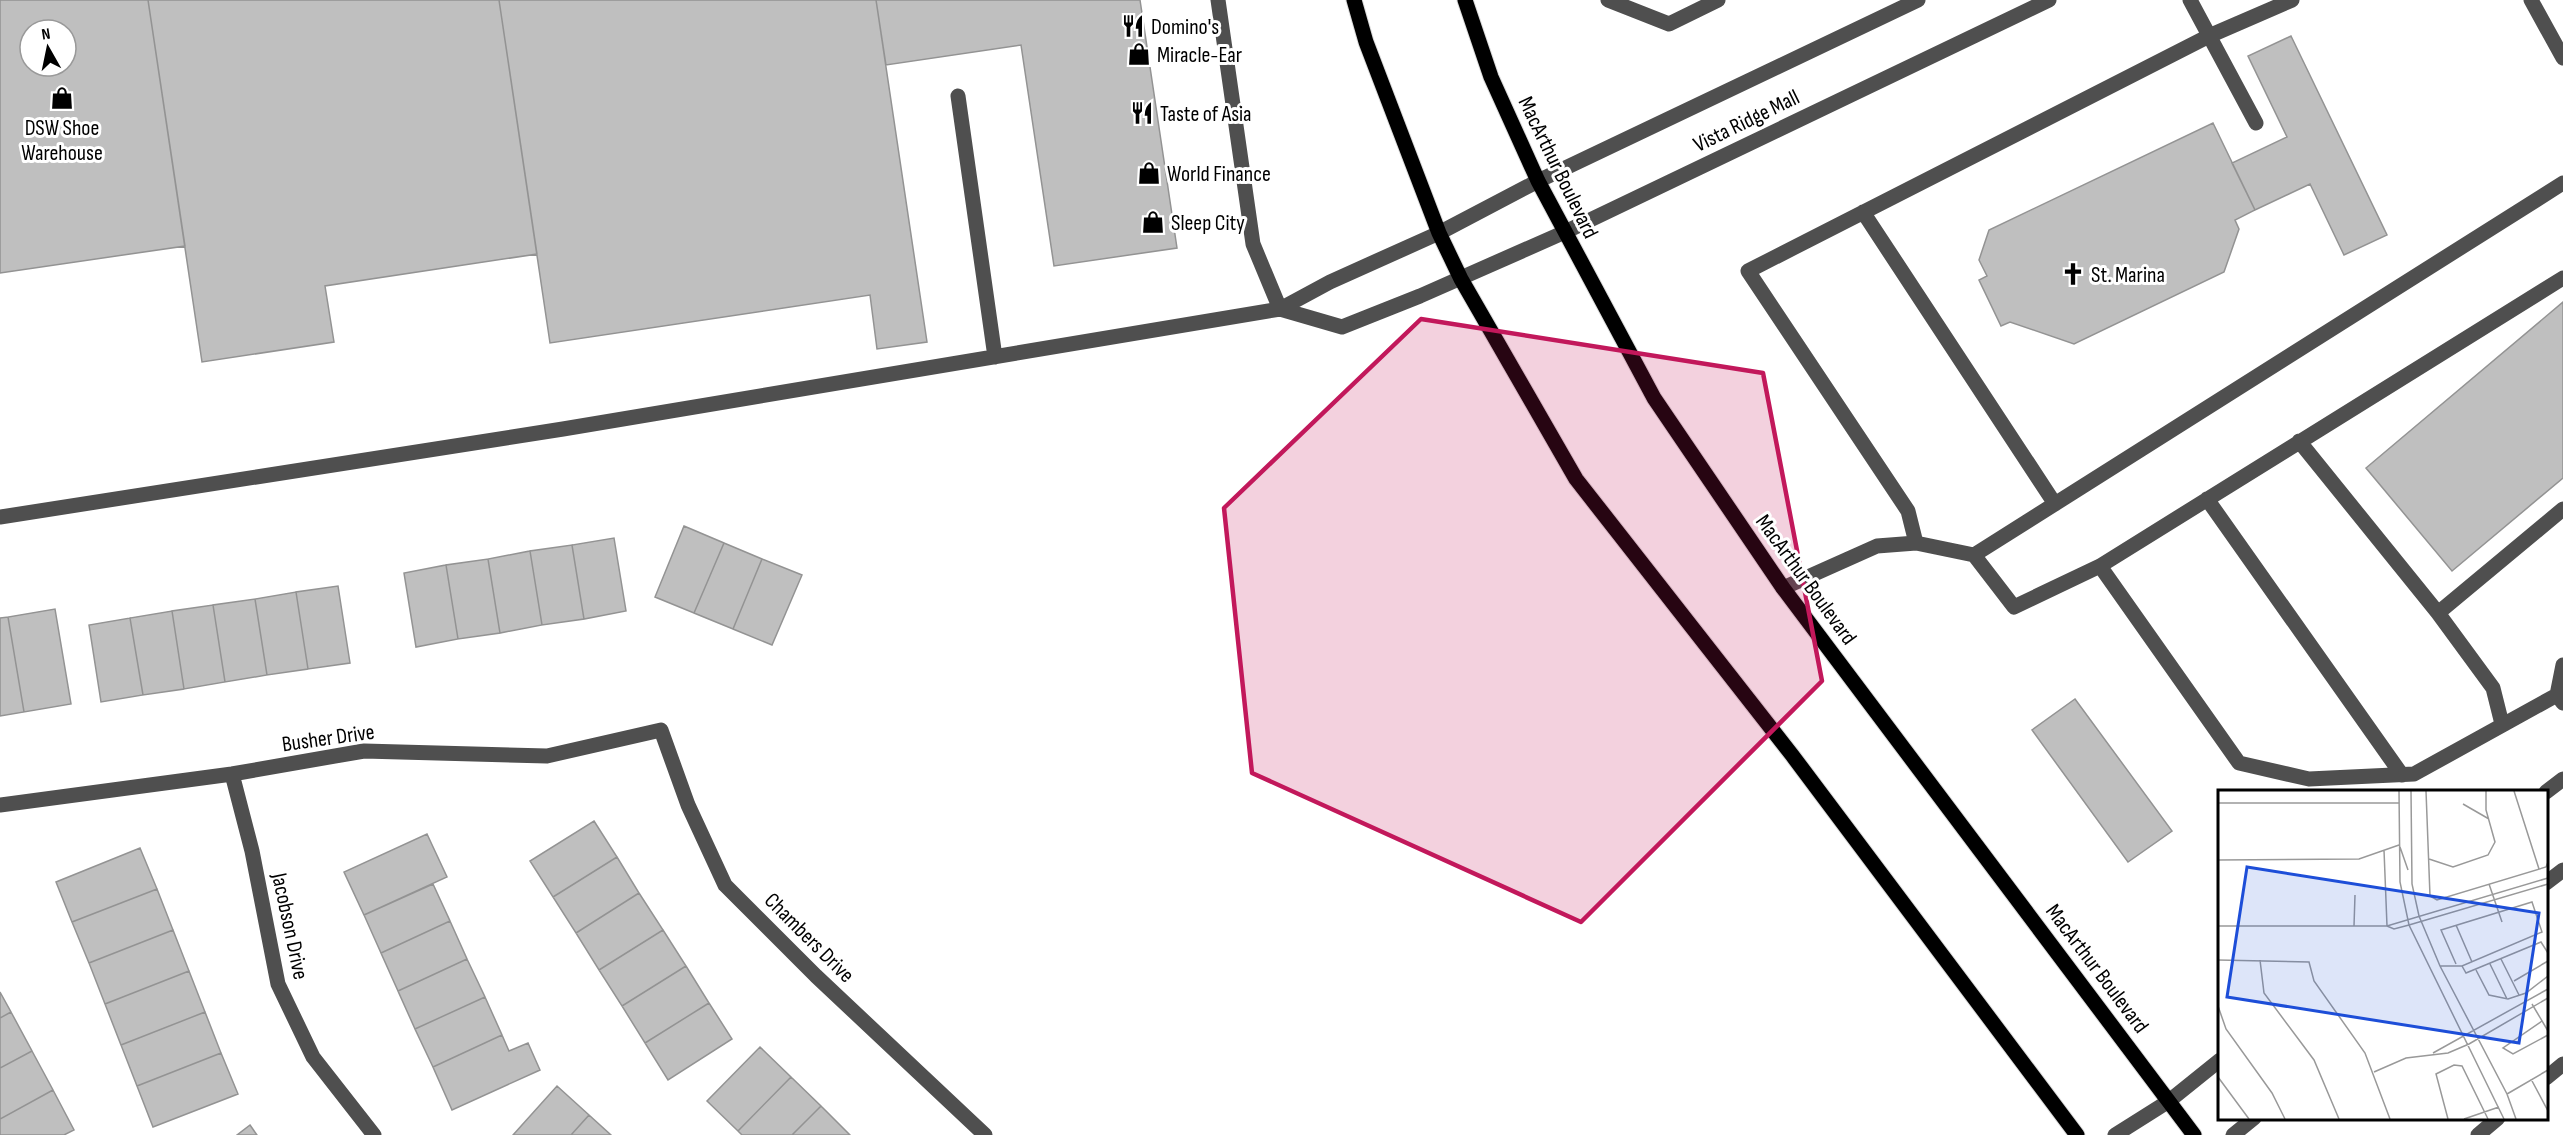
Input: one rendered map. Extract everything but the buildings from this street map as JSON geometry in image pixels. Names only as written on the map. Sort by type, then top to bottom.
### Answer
[{"type":"main road","points":[[1354,0],[1366,42],[1439,233],[1461,279],[1576,479],[1784,746],[2077,1135]]},
{"type":"main road","name":"MacArthur Boulevard","points":[[1465,0],[1491,77],[1538,181],[1654,398],[1783,588],[2194,1135]]},
{"type":"street","points":[[0,517],[563,429],[1280,309],[1253,244],[1218,0]]},
{"type":"street","points":[[1608,0],[1669,24],[1718,0]]},
{"type":"street","name":"Vista Ridge Mall","points":[[1280,309],[1330,282],[1439,233],[1538,181],[1918,0]]},
{"type":"street","name":"Vista Ridge Mall","points":[[1280,309],[1341,327],[1461,279],[1565,232],[2049,0]]},
{"type":"street","points":[[2190,0],[2256,123]]},
{"type":"street","points":[[1916,543],[1908,511],[1748,271],[2209,36],[2292,0]]},
{"type":"street","points":[[2531,0],[2563,58]]},
{"type":"street","points":[[958,96],[995,357]]},
{"type":"street","points":[[1974,555],[2563,183]]},
{"type":"street","points":[[1863,212],[2055,504]]},
{"type":"street","points":[[1783,588],[1878,546],[1916,543],[1974,555],[2014,607],[2100,566],[2563,278]]},
{"type":"street","points":[[2299,441],[2438,614],[2493,688],[2502,724]]},
{"type":"street","points":[[2207,499],[2402,775]]},
{"type":"street","points":[[2438,614],[2563,509]]},
{"type":"street","points":[[2100,566],[2239,763],[2310,779],[2414,774],[2502,724],[2560,699],[2563,665]]},
{"type":"street","name":"Busher Drive","points":[[0,805],[232,774],[364,751],[547,756],[661,730]]},
{"type":"street","name":"Chambers Drive","points":[[661,730],[688,805],[725,885],[816,976],[985,1135]]},
{"type":"street","name":"Jacobson Drive","points":[[232,774],[252,850],[278,984],[314,1057],[374,1135]]},
{"type":"street","points":[[2548,791],[2563,779]]},
{"type":"street","points":[[2548,882],[2563,870]]},
{"type":"street","points":[[2115,1135],[2169,1101],[2218,1062]]},
{"type":"street","points":[[2548,1077],[2563,1064]]},
{"type":"street","points":[[2233,1135],[2253,1120]]},
{"type":"street","points":[[2478,1135],[2497,1120]]},
{"type":"highlighted area","points":[[1421,319],[1763,373],[1822,681],[1581,922],[1252,773],[1224,508]]},
{"type":"place","name":"Domino's","points":[[1133,26]]},
{"type":"place","name":"Miracle-Ear","points":[[1139,54]]},
{"type":"place","name":"DSW Shoe Warehouse","points":[[62,98]]},
{"type":"place","name":"Taste of Asia","points":[[1142,113]]},
{"type":"place","name":"World Finance","points":[[1149,173]]},
{"type":"place","name":"Sleep City","points":[[1153,222]]},
{"type":"place","name":"St. Marina","points":[[2073,274]]}]
